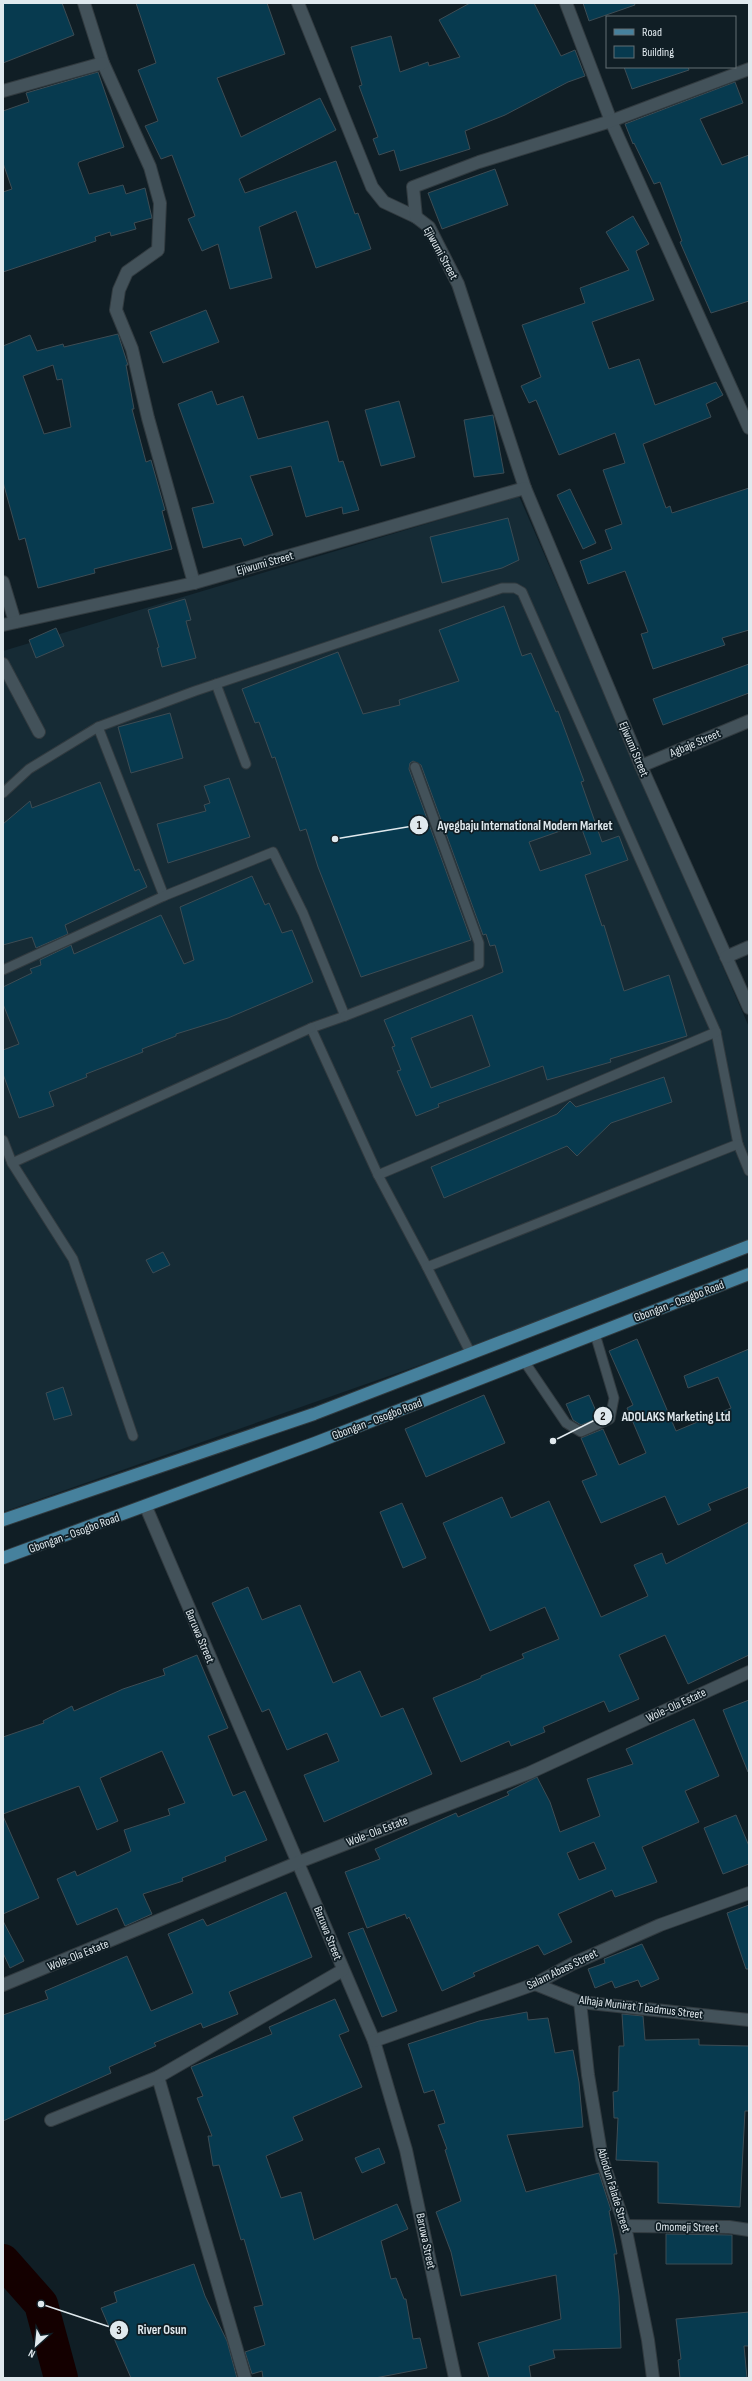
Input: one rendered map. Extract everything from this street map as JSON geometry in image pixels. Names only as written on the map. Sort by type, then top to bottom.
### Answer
[{"type":"main road","points":[[3,1520],[314,1414],[749,1246]]},
{"type":"main road","name":"Gbongan - Osogbo Road","points":[[3,1558],[146,1507],[749,1274]]},
{"type":"street","points":[[84,3],[103,63],[150,167],[160,203],[158,250],[127,272],[119,290],[116,310],[132,349],[148,418],[194,583]]},
{"type":"street","name":"Ejiwumi Street","points":[[298,3],[372,188],[384,202],[416,217],[429,227],[458,284],[525,488],[641,766],[749,1008]]},
{"type":"street","points":[[566,3],[611,120],[749,428]]},
{"type":"street","points":[[3,91],[103,63]]},
{"type":"street","points":[[416,217],[413,187],[479,162],[611,120],[749,69]]},
{"type":"street","name":"Ejiwumi Street","points":[[9,624],[194,583],[525,488]]},
{"type":"street","points":[[3,582],[9,624]]},
{"type":"street","points":[[3,664],[39,732]]},
{"type":"street","name":"Agbaje Street","points":[[641,766],[749,720]]},
{"type":"street","points":[[726,957],[749,947]]},
{"type":"street","name":"Baruwa Street","points":[[146,1507],[228,1703],[299,1862],[374,2041],[406,2150],[455,2378]]},
{"type":"street","name":"Wole-Ola Estate","points":[[3,1985],[299,1862],[529,1773],[749,1672]]},
{"type":"street","name":"Salam Abass Street","points":[[374,2041],[534,1984],[572,1964],[660,1925],[749,1893]]},
{"type":"street","points":[[51,2120],[158,2077],[343,1970]]},
{"type":"street","name":"Alhaja Munirat T badmus Street","points":[[534,1984],[580,2002],[749,2020]]},
{"type":"street","name":"Abiodun Falade Street","points":[[580,2002],[588,2075],[602,2159],[625,2226],[648,2340],[653,2378]]},
{"type":"street","points":[[158,2077],[245,2378]]},
{"type":"street","name":"Omomeji Street","points":[[625,2226],[729,2227],[749,2230]]},
{"type":"lane","points":[[3,793],[29,769],[98,727],[216,684],[502,588],[515,588],[522,592],[716,1032],[738,1144],[749,1171]]},
{"type":"lane","points":[[216,684],[246,764]]},
{"type":"lane","points":[[98,727],[164,896]]},
{"type":"lane","points":[[12,1162],[312,1028],[479,964],[478,943],[415,767]]},
{"type":"lane","points":[[3,970],[164,896],[273,852],[303,913],[345,1016]]},
{"type":"lane","points":[[312,1028],[378,1175],[471,1354]]},
{"type":"lane","points":[[378,1175],[716,1032]]},
{"type":"lane","points":[[3,1140],[12,1162],[73,1259],[133,1436]]},
{"type":"lane","points":[[427,1267],[738,1144]]},
{"type":"lane","points":[[524,1361],[566,1423],[580,1432],[610,1419],[614,1398],[595,1334]]},
{"type":"shaded area","points":[[519,496],[749,1027],[749,1240],[480,1344],[3,1512],[3,651]]},
{"type":"building","points":[[3,3],[62,3],[74,35],[3,63]]},
{"type":"building","points":[[136,3],[267,3],[285,54],[217,78],[241,137],[320,98],[336,130],[239,179],[245,193],[336,161],[355,214],[358,213],[371,249],[316,268],[296,211],[259,227],[272,278],[230,289],[218,244],[202,251],[188,219],[195,216],[172,155],[161,159],[145,126],[158,121],[138,70],[156,63]]},
{"type":"building","points":[[470,3],[534,3],[561,56],[575,50],[585,76],[568,82],[505,115],[465,131],[470,149],[400,171],[394,150],[379,155],[373,139],[378,137],[359,86],[362,85],[351,47],[391,36],[400,72],[428,62],[429,66],[460,57],[439,20]]},
{"type":"building","points":[[583,3],[634,3],[635,5],[589,21]]},
{"type":"building","points":[[624,68],[688,68],[689,70],[632,89]]},
{"type":"building","points":[[98,72],[124,147],[79,162],[78,164],[89,194],[123,185],[126,194],[145,188],[152,218],[134,223],[136,229],[111,236],[110,232],[95,237],[96,241],[3,272],[3,192],[12,189],[3,163],[3,111],[29,102],[26,93]]},
{"type":"building","points":[[735,82],[743,103],[700,119],[722,165],[749,155],[749,301],[711,313],[680,242],[682,241],[660,182],[654,184],[634,143],[633,144],[625,124]]},
{"type":"building","points":[[495,169],[508,205],[442,229],[428,193]]},
{"type":"building","points":[[633,216],[649,244],[636,251],[654,300],[592,322],[609,369],[639,359],[655,405],[716,382],[723,395],[706,404],[711,417],[643,444],[666,508],[670,506],[672,513],[749,488],[749,630],[722,638],[725,645],[653,669],[641,634],[648,632],[625,571],[588,584],[580,561],[612,549],[605,530],[622,524],[603,470],[625,463],[615,433],[559,455],[536,400],[529,403],[521,386],[541,377],[522,325],[585,303],[580,288],[629,270],[606,232]]},
{"type":"building","points":[[206,310],[219,342],[163,363],[150,332]]},
{"type":"building","points":[[118,334],[128,365],[126,365],[134,409],[132,409],[146,462],[151,460],[165,510],[162,511],[172,549],[94,569],[95,573],[38,588],[25,538],[19,540],[3,482],[3,346],[30,335],[37,351],[63,344],[64,347]],"holes":[[[53,365],[57,380],[62,379],[71,427],[44,434],[23,376]]]},
{"type":"building","points":[[212,391],[217,405],[243,396],[258,439],[328,421],[339,462],[343,461],[359,510],[343,514],[342,507],[306,517],[291,466],[250,476],[273,535],[244,546],[241,538],[203,548],[192,508],[214,503],[178,404]]},
{"type":"building","points":[[399,401],[415,457],[381,466],[365,410]]},
{"type":"building","points":[[493,415],[504,473],[474,477],[464,420]]},
{"type":"building","points":[[570,489],[596,543],[583,549],[557,495]]},
{"type":"building","points":[[508,518],[519,560],[502,568],[442,583],[430,537]]},
{"type":"building","points":[[185,599],[191,620],[186,621],[196,658],[162,667],[157,648],[159,647],[148,610]]},
{"type":"building","points":[[504,606],[522,656],[531,653],[556,712],[558,711],[584,781],[581,782],[602,842],[619,836],[628,860],[585,875],[602,926],[604,925],[624,991],[669,975],[687,1036],[610,1059],[611,1062],[547,1080],[543,1066],[438,1104],[439,1107],[416,1116],[397,1071],[401,1070],[392,1047],[395,1046],[384,1020],[503,972],[495,945],[490,946],[486,934],[483,935],[421,765],[413,761],[410,763],[409,769],[471,940],[361,977],[318,867],[306,829],[300,831],[275,757],[272,758],[259,722],[255,723],[242,689],[338,652],[363,714],[400,705],[399,700],[459,681],[439,630]],"holes":[[[580,824],[591,854],[540,871],[529,842]],[[472,1015],[490,1066],[431,1088],[411,1038]]]},
{"type":"building","points":[[56,628],[64,646],[36,658],[29,640]]},
{"type":"building","points":[[749,664],[749,693],[663,725],[653,699]]},
{"type":"building","points":[[170,713],[183,758],[131,773],[118,727]]},
{"type":"building","points":[[229,778],[250,837],[168,863],[157,824],[206,811],[204,805],[210,803],[204,786]]},
{"type":"building","points":[[100,782],[135,871],[139,869],[147,887],[65,925],[68,934],[36,948],[32,937],[3,945],[3,824],[30,801],[32,808]]},
{"type":"building","points":[[252,876],[265,905],[269,903],[282,933],[292,930],[313,982],[228,1018],[176,1034],[176,1036],[142,1049],[143,1052],[86,1074],[87,1077],[49,1092],[54,1106],[19,1118],[3,1074],[3,1050],[19,1044],[3,1004],[3,987],[32,973],[30,969],[41,965],[40,960],[71,945],[74,954],[161,915],[184,964],[194,960],[180,907]]},
{"type":"building","points":[[664,1077],[672,1102],[611,1123],[577,1156],[567,1146],[444,1198],[431,1167],[557,1114],[570,1101],[576,1107]]},
{"type":"building","points":[[163,1252],[170,1265],[153,1273],[146,1260]]},
{"type":"building","points":[[637,1339],[676,1431],[731,1408],[718,1377],[688,1388],[684,1376],[749,1349],[749,1487],[708,1504],[711,1510],[678,1525],[665,1496],[601,1523],[582,1481],[597,1475],[581,1438],[603,1429],[619,1465],[646,1453],[627,1408],[633,1405],[609,1351]]},
{"type":"building","points":[[63,1387],[72,1415],[54,1420],[46,1393]]},
{"type":"building","points":[[484,1395],[505,1443],[426,1477],[405,1429]]},
{"type":"building","points":[[589,1395],[599,1418],[581,1425],[573,1420],[566,1404]]},
{"type":"building","points":[[502,1497],[511,1518],[549,1501],[601,1617],[648,1596],[634,1565],[662,1553],[666,1564],[749,1522],[749,1655],[688,1684],[665,1635],[619,1655],[639,1699],[609,1712],[604,1701],[543,1727],[545,1732],[511,1746],[509,1741],[461,1762],[433,1698],[524,1658],[522,1654],[559,1639],[545,1607],[490,1631],[443,1523]]},
{"type":"building","points":[[402,1503],[426,1558],[403,1568],[380,1512]]},
{"type":"building","points":[[248,1587],[262,1620],[300,1605],[333,1683],[360,1671],[381,1717],[403,1708],[432,1774],[324,1822],[304,1775],[339,1761],[327,1733],[287,1750],[269,1709],[262,1712],[212,1603]]},
{"type":"building","points":[[197,1655],[228,1728],[208,1736],[233,1796],[245,1791],[267,1840],[225,1857],[226,1861],[182,1878],[183,1881],[143,1894],[152,1914],[125,1926],[117,1908],[77,1925],[57,1879],[75,1871],[77,1876],[131,1851],[124,1830],[170,1815],[168,1809],[185,1803],[162,1751],[100,1778],[118,1821],[97,1830],[79,1786],[3,1814],[3,1737],[44,1723],[43,1721],[72,1706],[74,1711],[123,1689],[165,1675],[163,1669]]},
{"type":"building","points":[[749,1700],[749,1772],[748,1772],[723,1710]]},
{"type":"building","points":[[694,1719],[719,1776],[685,1791],[699,1822],[642,1847],[657,1882],[615,1897],[612,1890],[558,1914],[572,1942],[544,1955],[538,1945],[473,1973],[475,1976],[442,1991],[409,1917],[407,1919],[405,1914],[367,1928],[345,1872],[380,1859],[375,1849],[456,1813],[458,1817],[509,1795],[507,1792],[537,1777],[550,1802],[560,1832],[600,1816],[587,1779],[633,1764],[626,1749]],"holes":[[[594,1842],[606,1869],[579,1880],[567,1853]]]},
{"type":"building","points":[[736,1815],[749,1846],[749,1864],[723,1874],[704,1828]]},
{"type":"building","points":[[3,1816],[39,1898],[3,1914]]},
{"type":"building","points":[[286,1892],[312,1957],[229,1992],[238,2014],[203,2028],[201,2023],[154,2043],[156,2046],[109,2067],[111,2073],[3,2121],[3,2015],[48,1999],[45,1991],[127,1956],[151,2011],[193,1993],[168,1934],[203,1919],[207,1926]]},
{"type":"building","points":[[749,1905],[749,1969],[746,1969],[727,1913]]},
{"type":"building","points":[[3,1921],[24,1961],[10,1968],[3,1953]]},
{"type":"building","points":[[363,1928],[397,2011],[382,2017],[348,1933]]},
{"type":"building","points":[[642,1944],[659,1979],[641,1987],[638,1980],[615,1988],[612,1981],[595,1988],[588,1969],[605,1963],[604,1959]]},
{"type":"building","points":[[335,1999],[349,2031],[339,2035],[362,2087],[293,2117],[303,2140],[266,2156],[281,2198],[301,2192],[314,2240],[397,2204],[408,2229],[381,2241],[391,2279],[396,2278],[404,2299],[406,2299],[413,2339],[420,2338],[427,2368],[375,2378],[263,2378],[262,2371],[252,2374],[245,2352],[265,2345],[254,2307],[263,2305],[244,2239],[241,2240],[219,2165],[213,2166],[208,2136],[212,2136],[197,2098],[203,2096],[191,2067],[272,2034],[269,2027]]},
{"type":"building","points":[[527,2012],[528,2020],[548,2018],[555,2053],[573,2050],[579,2082],[583,2127],[507,2135],[526,2192],[599,2173],[611,2210],[609,2211],[617,2254],[614,2254],[619,2296],[621,2348],[553,2350],[555,2358],[529,2366],[531,2378],[489,2378],[478,2343],[561,2319],[556,2275],[461,2296],[451,2252],[436,2212],[461,2201],[445,2150],[447,2149],[438,2125],[445,2123],[434,2090],[424,2093],[408,2044],[479,2021]]},
{"type":"building","points":[[622,2014],[643,2016],[645,2040],[699,2039],[699,2045],[749,2046],[749,2111],[745,2111],[740,2207],[658,2203],[658,2162],[616,2160],[618,2118],[614,2118],[613,2092],[618,2091],[619,2046],[624,2046]]},
{"type":"building","points":[[379,2148],[385,2163],[362,2173],[355,2158]]},
{"type":"building","points":[[666,2234],[732,2235],[732,2264],[666,2264]]},
{"type":"building","points":[[194,2264],[205,2296],[227,2341],[237,2378],[131,2378],[101,2308],[117,2302],[114,2292]]},
{"type":"building","points":[[749,2312],[749,2346],[744,2346],[747,2378],[680,2378],[678,2360],[681,2359],[676,2319]]},
{"type":"waterway","points":[[3,2261],[41,2304],[61,2378]]},
{"type":"place","name":"Ayegbaju International Modern Market","points":[[335,839]]},
{"type":"place","name":"ADOLAKS Marketing Ltd","points":[[553,1441]]},
{"type":"place","name":"River Osun","points":[[41,2304]]}]
